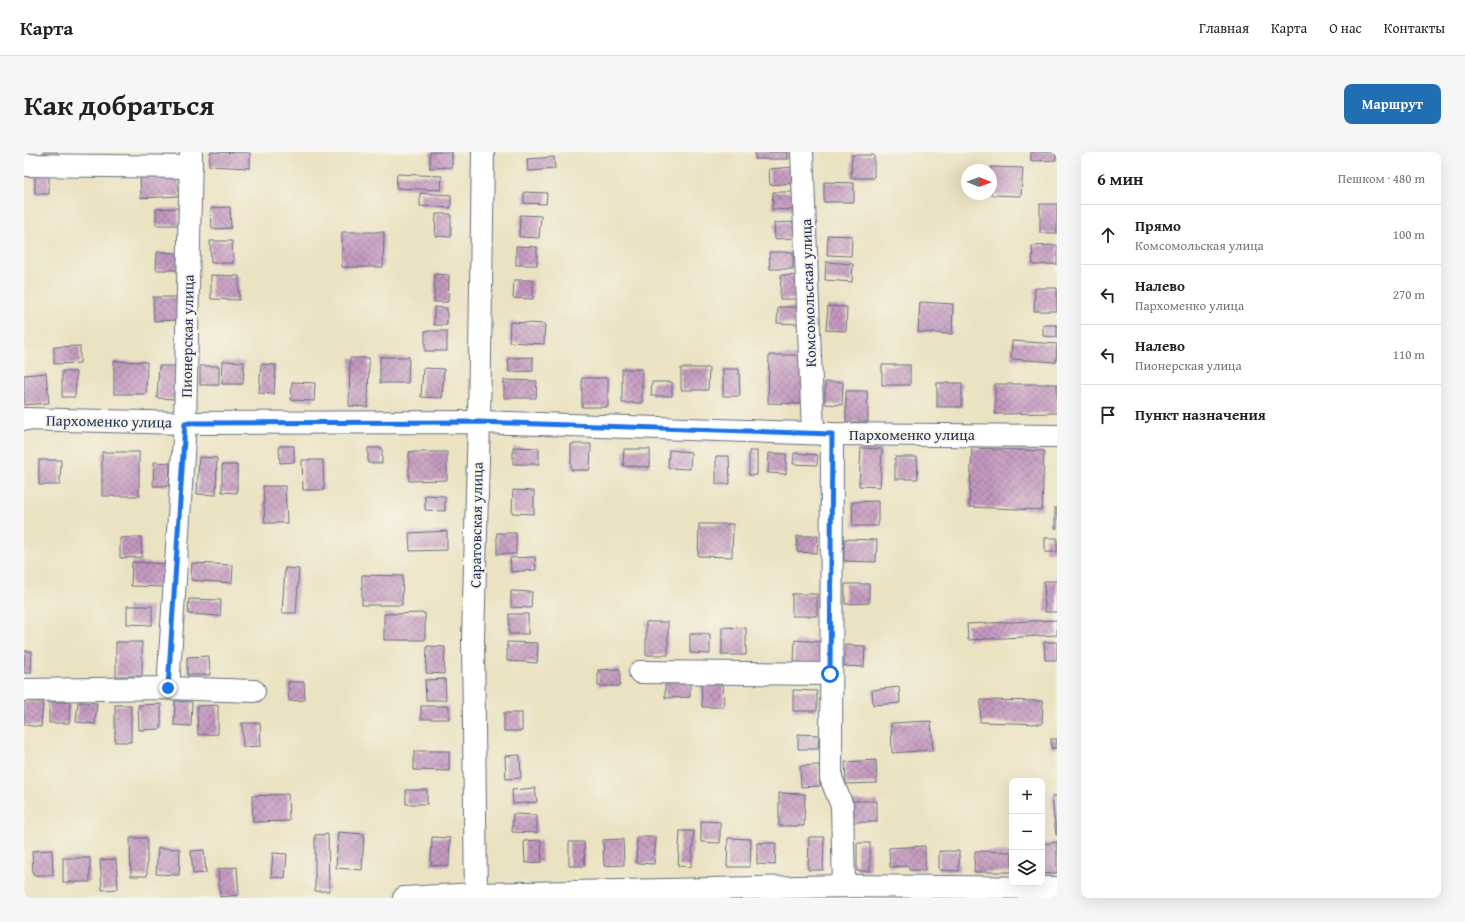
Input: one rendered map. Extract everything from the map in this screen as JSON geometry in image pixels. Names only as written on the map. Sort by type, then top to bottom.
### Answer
[{"type":"street","name":"Саратовская улица","points":[[476,896],[473,639],[479,422],[483,152]]},
{"type":"street","name":"Комсомольская улица","points":[[802,152],[822,434],[830,674],[831,778],[842,806],[844,886]]},
{"type":"street","points":[[24,165],[191,160]]},
{"type":"street","name":"Пионерская улица","points":[[168,688],[185,423],[191,160]]},
{"type":"street","name":"Пархоменко улица","points":[[24,419],[185,423],[479,422],[822,434],[1057,436]]},
{"type":"street","points":[[640,672],[830,674]]},
{"type":"street","points":[[24,690],[168,688],[254,691]]},
{"type":"street","points":[[404,898],[844,886],[1057,888]]},
{"type":"building","points":[[43,152],[58,152],[58,156],[43,155]]},
{"type":"building","points":[[210,152],[250,153],[250,168],[209,166]]},
{"type":"building","points":[[430,152],[452,152],[452,167],[430,168]]},
{"type":"building","points":[[755,152],[788,152],[788,159],[755,159]]},
{"type":"building","points":[[1031,152],[1056,152],[1056,160],[1031,161]]},
{"type":"building","points":[[852,155],[874,155],[874,178],[851,178]]},
{"type":"building","points":[[554,157],[555,169],[528,171],[527,159]]},
{"type":"building","points":[[794,167],[794,183],[770,185],[769,169]]},
{"type":"building","points":[[997,167],[1023,168],[1021,196],[997,195]]},
{"type":"building","points":[[35,173],[49,173],[49,194],[35,194]]},
{"type":"building","points":[[179,173],[180,196],[141,198],[140,175]]},
{"type":"building","points":[[397,174],[442,176],[441,190],[396,188]]},
{"type":"building","points":[[824,182],[854,183],[854,202],[824,202]]},
{"type":"building","points":[[524,192],[547,193],[546,204],[524,203]]},
{"type":"building","points":[[773,192],[794,192],[793,210],[772,209]]},
{"type":"building","points":[[420,193],[451,195],[451,208],[420,206]]},
{"type":"building","points":[[1040,204],[1057,204],[1057,233],[1040,233]]},
{"type":"building","points":[[230,207],[231,228],[212,229],[211,208]]},
{"type":"building","points":[[178,208],[179,225],[156,225],[156,209]]},
{"type":"building","points":[[436,214],[451,214],[451,237],[435,236]]},
{"type":"building","points":[[520,215],[541,216],[539,238],[519,237]]},
{"type":"building","points":[[795,222],[796,238],[775,239],[774,223]]},
{"type":"building","points":[[342,232],[384,232],[383,267],[342,267]]},
{"type":"building","points":[[828,235],[852,236],[851,256],[827,255]]},
{"type":"building","points":[[210,241],[232,241],[233,263],[211,263]]},
{"type":"building","points":[[1057,245],[1057,264],[1033,265],[1032,246]]},
{"type":"building","points":[[516,246],[537,247],[537,265],[516,265]]},
{"type":"building","points":[[157,252],[177,253],[177,270],[156,270]]},
{"type":"building","points":[[769,252],[793,252],[793,269],[770,269]]},
{"type":"building","points":[[826,262],[853,264],[852,282],[825,280]]},
{"type":"building","points":[[435,274],[449,275],[448,302],[434,302]]},
{"type":"building","points":[[211,275],[239,276],[239,300],[211,299]]},
{"type":"building","points":[[781,275],[802,276],[802,299],[780,299]]},
{"type":"building","points":[[514,280],[533,280],[533,299],[513,298]]},
{"type":"building","points":[[1035,288],[1057,288],[1057,311],[1034,311]]},
{"type":"building","points":[[153,297],[176,297],[177,320],[154,321]]},
{"type":"building","points":[[920,302],[953,304],[952,334],[918,332]]},
{"type":"building","points":[[828,306],[847,307],[846,331],[826,330]]},
{"type":"building","points":[[434,307],[447,308],[447,325],[434,325]]},
{"type":"building","points":[[778,307],[799,307],[799,324],[777,323]]},
{"type":"building","points":[[510,322],[545,324],[544,344],[509,342]]},
{"type":"building","points":[[1043,325],[1057,325],[1057,337],[1043,336]]},
{"type":"building","points":[[425,331],[447,331],[447,351],[425,351]]},
{"type":"building","points":[[1012,341],[1057,344],[1056,362],[1011,359]]},
{"type":"building","points":[[80,346],[80,363],[54,364],[54,347]]},
{"type":"building","points":[[769,355],[803,355],[802,404],[768,403]]},
{"type":"building","points":[[380,357],[409,357],[408,383],[380,383]]},
{"type":"building","points":[[533,357],[533,371],[509,372],[508,358]]},
{"type":"building","points":[[350,358],[369,358],[368,407],[349,406]]},
{"type":"building","points":[[114,361],[147,362],[146,394],[114,394]]},
{"type":"building","points":[[223,361],[244,362],[243,384],[222,384]]},
{"type":"building","points":[[261,364],[276,365],[274,394],[259,393]]},
{"type":"building","points":[[882,365],[910,365],[910,385],[882,385]]},
{"type":"building","points":[[159,366],[175,366],[175,399],[157,398]]},
{"type":"building","points":[[200,366],[219,366],[219,385],[200,385]]},
{"type":"building","points":[[423,368],[444,369],[442,398],[421,397]]},
{"type":"building","points":[[681,368],[709,368],[708,390],[681,390]]},
{"type":"building","points":[[622,369],[642,369],[642,403],[622,403]]},
{"type":"building","points":[[723,369],[739,369],[740,396],[723,396]]},
{"type":"building","points":[[62,371],[76,372],[75,397],[62,397]]},
{"type":"building","points":[[46,373],[49,403],[24,405],[24,375]]},
{"type":"building","points":[[582,378],[608,378],[608,407],[582,407]]},
{"type":"building","points":[[504,380],[537,381],[536,398],[504,398]]},
{"type":"building","points":[[292,382],[315,383],[314,401],[291,400]]},
{"type":"building","points":[[652,382],[672,382],[672,396],[651,396]]},
{"type":"building","points":[[825,382],[843,382],[842,405],[825,404]]},
{"type":"building","points":[[937,383],[962,383],[962,407],[937,407]]},
{"type":"building","points":[[995,384],[1057,384],[1057,413],[995,414]]},
{"type":"building","points":[[846,391],[867,391],[868,422],[846,422]]},
{"type":"building","points":[[571,444],[591,444],[590,470],[571,470]]},
{"type":"building","points":[[279,446],[294,446],[294,462],[280,463]]},
{"type":"building","points":[[513,447],[539,448],[539,464],[513,464]]},
{"type":"building","points":[[368,448],[382,448],[382,463],[368,463]]},
{"type":"building","points":[[861,448],[882,449],[880,487],[859,486]]},
{"type":"building","points":[[972,448],[1044,451],[1042,510],[969,507]]},
{"type":"building","points":[[624,449],[650,449],[650,467],[623,466]]},
{"type":"building","points":[[669,450],[691,452],[690,469],[668,468]]},
{"type":"building","points":[[749,451],[757,451],[757,475],[749,475]]},
{"type":"building","points":[[102,452],[139,452],[139,496],[102,496]]},
{"type":"building","points":[[409,452],[447,452],[447,480],[409,481]]},
{"type":"building","points":[[769,453],[786,454],[786,474],[768,473]]},
{"type":"building","points":[[794,453],[818,455],[817,465],[793,464]]},
{"type":"building","points":[[716,456],[729,456],[730,484],[716,484]]},
{"type":"building","points":[[199,457],[217,458],[216,495],[197,494]]},
{"type":"building","points":[[895,457],[917,457],[918,479],[895,479]]},
{"type":"building","points":[[39,460],[61,460],[60,485],[39,485]]},
{"type":"building","points":[[302,460],[323,460],[324,490],[303,490]]},
{"type":"building","points":[[154,462],[170,463],[169,486],[153,486]]},
{"type":"building","points":[[222,465],[237,465],[237,493],[222,492]]},
{"type":"building","points":[[263,486],[285,486],[287,523],[265,523]]},
{"type":"building","points":[[513,490],[534,491],[534,514],[512,513]]},
{"type":"building","points":[[425,495],[445,496],[445,511],[425,510]]},
{"type":"building","points":[[878,501],[878,526],[853,526],[852,502]]},
{"type":"building","points":[[1055,508],[1057,508],[1057,528],[1055,528]]},
{"type":"building","points":[[699,524],[733,524],[732,557],[698,556]]},
{"type":"building","points":[[447,531],[447,550],[410,551],[409,533]]},
{"type":"building","points":[[497,533],[516,533],[516,554],[497,554]]},
{"type":"building","points":[[797,536],[818,536],[817,553],[797,552]]},
{"type":"building","points":[[141,537],[142,557],[120,558],[120,538]]},
{"type":"building","points":[[1045,538],[1057,538],[1057,552],[1045,552]]},
{"type":"building","points":[[844,539],[877,540],[876,562],[844,561]]},
{"type":"building","points":[[535,557],[536,570],[511,572],[510,558]]},
{"type":"building","points":[[132,562],[167,564],[166,587],[131,586]]},
{"type":"building","points":[[192,563],[233,565],[232,583],[191,580]]},
{"type":"building","points":[[285,568],[299,569],[296,613],[282,613]]},
{"type":"building","points":[[362,575],[403,576],[402,605],[362,605]]},
{"type":"building","points":[[1044,581],[1057,581],[1057,612],[1045,612]]},
{"type":"building","points":[[845,584],[869,584],[869,603],[845,604]]},
{"type":"building","points":[[511,591],[532,592],[531,608],[511,607]]},
{"type":"building","points":[[792,594],[817,594],[817,616],[792,616]]},
{"type":"building","points":[[189,599],[221,600],[220,616],[188,614]]},
{"type":"building","points":[[127,606],[152,606],[152,625],[127,624]]},
{"type":"building","points":[[425,613],[425,640],[384,640],[384,614]]},
{"type":"building","points":[[509,614],[528,614],[528,634],[509,634]]},
{"type":"building","points":[[1057,620],[1057,635],[968,640],[967,624]]},
{"type":"building","points":[[646,622],[668,622],[668,655],[646,655]]},
{"type":"building","points":[[722,627],[746,628],[746,655],[722,655]]},
{"type":"building","points":[[690,634],[710,634],[710,654],[690,653]]},
{"type":"building","points":[[795,640],[821,642],[820,663],[794,662]]},
{"type":"building","points":[[116,642],[142,642],[142,676],[116,676]]},
{"type":"building","points":[[507,642],[538,643],[537,663],[507,661]]},
{"type":"building","points":[[1044,642],[1057,642],[1057,660],[1045,660]]},
{"type":"building","points":[[845,645],[865,646],[864,667],[844,666]]},
{"type":"building","points":[[427,646],[445,647],[444,674],[426,673]]},
{"type":"building","points":[[24,651],[32,651],[31,673],[24,673]]},
{"type":"building","points":[[209,656],[210,675],[187,675],[187,657]]},
{"type":"building","points":[[620,669],[620,686],[598,686],[598,670]]},
{"type":"building","points":[[445,679],[446,700],[426,700],[425,680]]},
{"type":"building","points":[[665,679],[690,679],[690,697],[665,698]]},
{"type":"building","points":[[723,679],[724,707],[702,707],[701,680]]},
{"type":"building","points":[[288,682],[304,682],[305,700],[289,701]]},
{"type":"building","points":[[899,687],[900,703],[873,705],[872,690]]},
{"type":"building","points":[[793,690],[817,691],[817,711],[793,711]]},
{"type":"building","points":[[981,700],[1043,701],[1042,724],[980,722]]},
{"type":"building","points":[[24,701],[43,702],[41,727],[24,725]]},
{"type":"building","points":[[175,701],[192,702],[191,726],[174,725]]},
{"type":"building","points":[[49,702],[70,702],[69,723],[49,723]]},
{"type":"building","points":[[78,702],[97,703],[95,724],[76,722]]},
{"type":"building","points":[[161,704],[161,729],[139,730],[138,705]]},
{"type":"building","points":[[115,705],[131,705],[131,742],[115,742]]},
{"type":"building","points":[[218,705],[218,734],[198,735],[197,706]]},
{"type":"building","points":[[421,706],[449,706],[449,719],[421,719]]},
{"type":"building","points":[[504,713],[522,713],[522,731],[504,731]]},
{"type":"building","points":[[931,721],[933,750],[892,753],[891,723]]},
{"type":"building","points":[[242,723],[260,723],[261,746],[243,747]]},
{"type":"building","points":[[798,734],[819,735],[818,749],[798,749]]},
{"type":"building","points":[[1051,739],[1057,739],[1057,748],[1051,748]]},
{"type":"building","points":[[414,751],[449,751],[449,771],[414,770]]},
{"type":"building","points":[[520,755],[521,778],[506,779],[505,756]]},
{"type":"building","points":[[876,760],[877,783],[846,784],[845,762]]},
{"type":"building","points":[[819,765],[820,786],[801,787],[800,766]]},
{"type":"building","points":[[535,788],[537,802],[513,804],[512,790]]},
{"type":"building","points":[[406,790],[427,790],[427,804],[406,804]]},
{"type":"building","points":[[779,793],[805,794],[804,826],[779,826]]},
{"type":"building","points":[[288,794],[289,821],[253,822],[252,796]]},
{"type":"building","points":[[1052,796],[1057,796],[1057,835],[1056,835]]},
{"type":"building","points":[[852,801],[877,801],[877,822],[852,822]]},
{"type":"building","points":[[513,814],[537,815],[537,833],[512,832]]},
{"type":"building","points":[[701,821],[720,822],[720,843],[701,842]]},
{"type":"building","points":[[680,831],[694,831],[691,867],[678,866]]},
{"type":"building","points":[[338,832],[364,834],[362,870],[336,868]]},
{"type":"building","points":[[328,834],[329,891],[315,891],[315,835]]},
{"type":"building","points":[[432,837],[450,838],[449,866],[431,865]]},
{"type":"building","points":[[637,837],[656,837],[654,864],[636,863]]},
{"type":"building","points":[[809,837],[824,837],[823,870],[808,870]]},
{"type":"building","points":[[130,838],[147,838],[147,876],[131,876]]},
{"type":"building","points":[[728,838],[751,839],[750,867],[727,867]]},
{"type":"building","points":[[623,839],[624,865],[604,866],[603,840]]},
{"type":"building","points":[[541,840],[542,862],[525,863],[524,841]]},
{"type":"building","points":[[569,842],[584,842],[585,866],[569,866]]},
{"type":"building","points":[[1057,842],[1057,873],[1045,874],[1045,844]]},
{"type":"building","points":[[757,843],[776,843],[775,865],[757,864]]},
{"type":"building","points":[[857,843],[870,843],[870,871],[857,871]]},
{"type":"building","points":[[925,846],[925,870],[909,870],[909,866],[890,867],[889,848]]},
{"type":"building","points":[[158,848],[180,849],[179,875],[156,874]]},
{"type":"building","points":[[52,850],[53,875],[33,875],[32,851]]},
{"type":"building","points":[[204,850],[206,873],[193,874],[191,851]]},
{"type":"building","points":[[939,851],[959,851],[959,871],[939,870]]},
{"type":"building","points":[[975,851],[1009,852],[1009,872],[974,872]]},
{"type":"building","points":[[273,853],[287,854],[285,878],[271,877]]},
{"type":"building","points":[[63,858],[90,858],[90,882],[63,882]]},
{"type":"building","points":[[116,859],[118,889],[102,890],[100,860]]},
{"type":"building","points":[[237,867],[239,895],[220,897],[218,869]]},
{"type":"route","points":[[168,688],[185,423],[479,422],[832,434],[830,674]]}]
